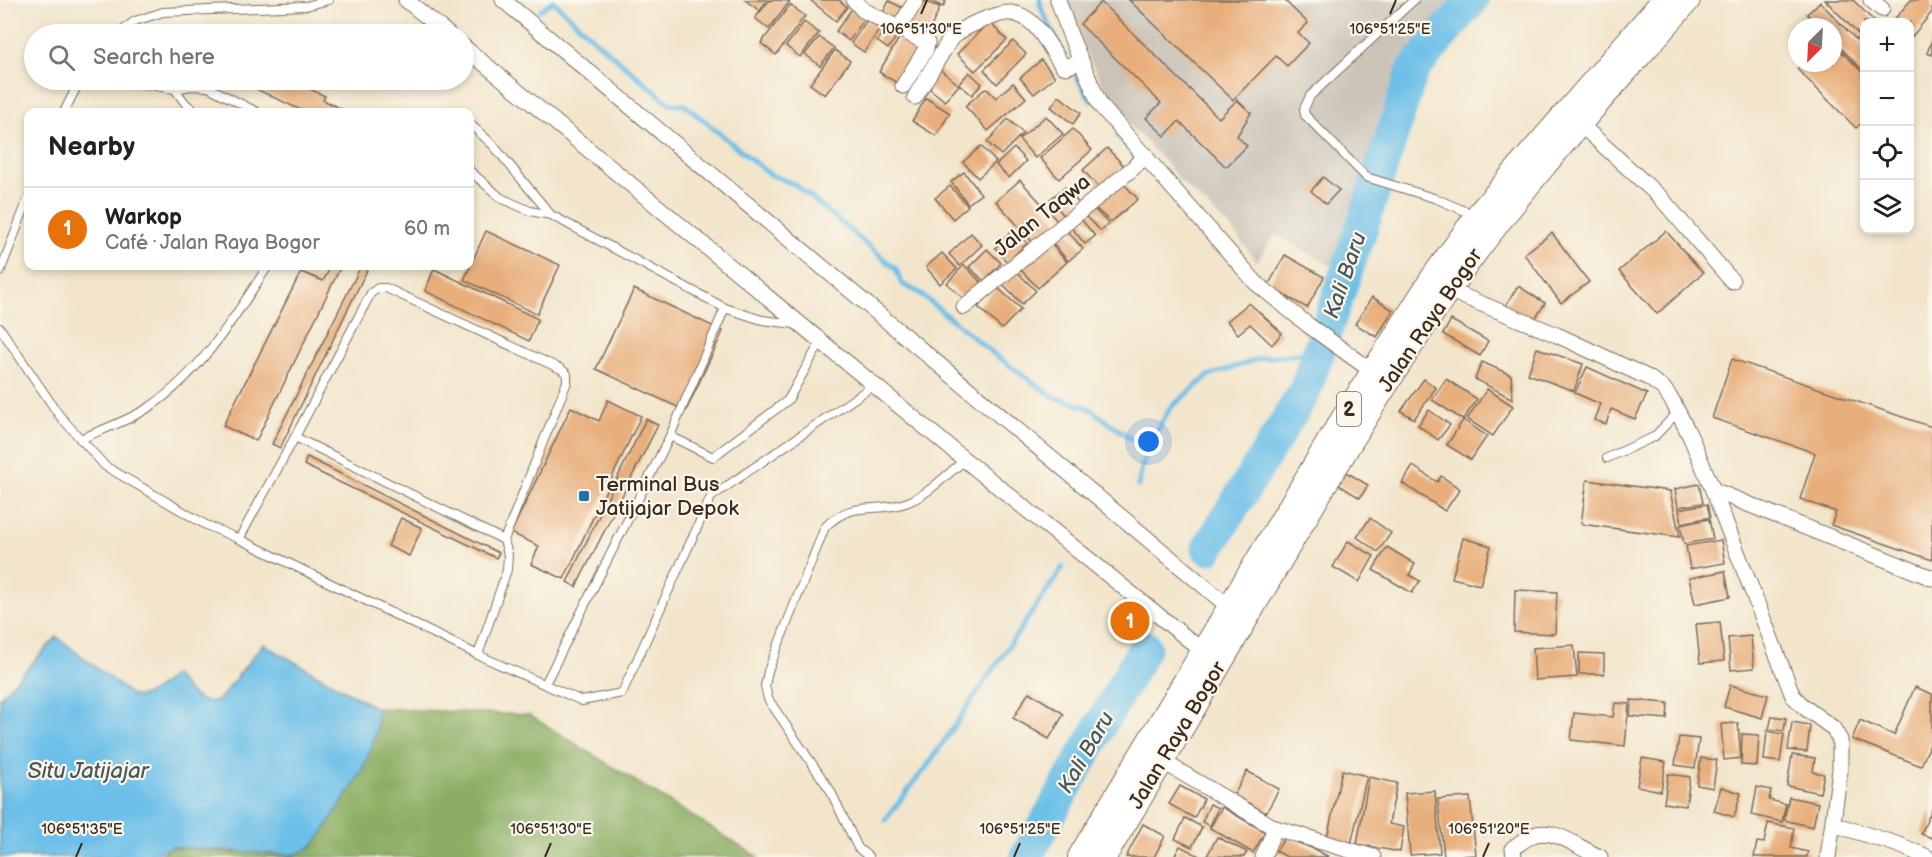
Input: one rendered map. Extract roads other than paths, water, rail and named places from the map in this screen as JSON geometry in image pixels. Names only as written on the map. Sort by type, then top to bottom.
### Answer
[{"type":"highway","name":"Jalan Raya Bogor","points":[[1080,857],[1211,657],[1372,371],[1434,276],[1477,216],[1664,0]]},
{"type":"highway","name":"Jalan Raya Bogor","points":[[1237,613],[1448,290],[1492,229],[1688,0]]},
{"type":"highway","name":"Jalan Raya Bogor","points":[[1104,857],[1162,761],[1211,657]]},
{"type":"street","points":[[406,0],[436,24]]},
{"type":"street","points":[[503,0],[1237,613]]},
{"type":"street","points":[[854,0],[871,6],[899,28],[925,41],[927,45],[903,86]]},
{"type":"street","points":[[899,28],[916,0]]},
{"type":"street","points":[[1058,0],[1074,64],[1140,161],[1256,283],[1308,325],[1372,371]]},
{"type":"street","points":[[915,97],[951,38],[975,22],[1001,14],[1012,13],[1026,19],[1038,29],[1061,64],[1074,64]]},
{"type":"street","points":[[474,55],[965,460],[1211,657]]},
{"type":"street","points":[[1580,124],[1661,198],[1732,281]]},
{"type":"street","name":"Jalan Taqwa","points":[[964,307],[1140,161]]},
{"type":"street","points":[[1448,290],[1557,335],[1649,378],[1664,389],[1678,412],[1713,490],[1793,696],[1833,728],[1840,741],[1840,770],[1828,857]]},
{"type":"street","points":[[1713,490],[1932,578]]},
{"type":"street","points":[[1162,761],[1275,828],[1373,857]]},
{"type":"street","points":[[1833,824],[1930,856]]},
{"type":"street","points":[[1263,857],[1275,828]]},
{"type":"street","points":[[1513,852],[1533,835],[1551,834],[1600,857]]},
{"type":"lane","points":[[131,24],[163,12],[306,6],[329,0]]},
{"type":"lane","points":[[1414,0],[1305,102],[1305,115],[1368,178],[1437,199],[1477,216]]},
{"type":"lane","points":[[66,108],[75,90]]},
{"type":"lane","points":[[175,90],[191,108]]},
{"type":"lane","points":[[214,90],[249,108]]},
{"type":"lane","points":[[474,128],[493,145],[552,215]]},
{"type":"lane","points":[[474,174],[501,198],[530,211],[552,215],[725,308],[762,320],[800,324]]},
{"type":"lane","points":[[0,272],[24,209]]},
{"type":"lane","points":[[80,439],[124,421],[150,406],[183,380],[229,325],[265,270]]},
{"type":"lane","points":[[239,538],[371,292],[378,288],[386,288],[561,369],[567,374],[567,382],[504,540],[508,555],[507,570],[478,655]]},
{"type":"lane","points":[[545,684],[670,436],[725,308]]},
{"type":"lane","points":[[0,328],[59,415],[105,466],[206,525],[239,538],[478,655],[582,701],[622,693],[711,497],[874,385]]},
{"type":"lane","points":[[670,436],[713,458],[788,400],[821,341]]},
{"type":"lane","points":[[1607,458],[1654,436],[1678,412]]},
{"type":"lane","points":[[295,437],[504,540]]},
{"type":"lane","points":[[869,857],[858,848],[830,790],[768,699],[765,686],[768,671],[825,527],[837,515],[853,509],[885,507],[908,502],[929,490],[965,460]]},
{"type":"water","name":"Situ Jatijajar","points":[[57,637],[133,696],[149,693],[174,675],[194,696],[212,702],[219,700],[263,644],[376,708],[377,722],[370,751],[357,780],[318,839],[301,853],[293,855],[171,847],[146,857],[0,857],[0,697]]},
{"type":"waterway","points":[[1040,0],[1041,8],[1064,55]]},
{"type":"waterway","name":"Kali Baru","points":[[1208,548],[1305,391],[1413,70],[1472,0]]},
{"type":"waterway","points":[[540,10],[553,1],[670,104],[685,105],[769,174],[796,185],[896,269],[902,284],[918,292],[995,355],[1052,396],[1089,408],[1146,450]]},
{"type":"waterway","points":[[1071,68],[1091,101]]},
{"type":"waterway","points":[[1117,135],[1136,157]]},
{"type":"waterway","points":[[1138,486],[1146,450],[1170,408],[1208,376],[1261,358],[1306,353],[1317,356]]},
{"type":"waterway","points":[[885,820],[927,766],[1063,567]]},
{"type":"waterway","name":"Kali Baru","points":[[1026,857],[1145,647]]},
{"type":"place","name":"Terminal Bus Jatijajar Depok","points":[[584,496]]},
{"type":"place","name":"Warkop","points":[[1130,621]]}]
